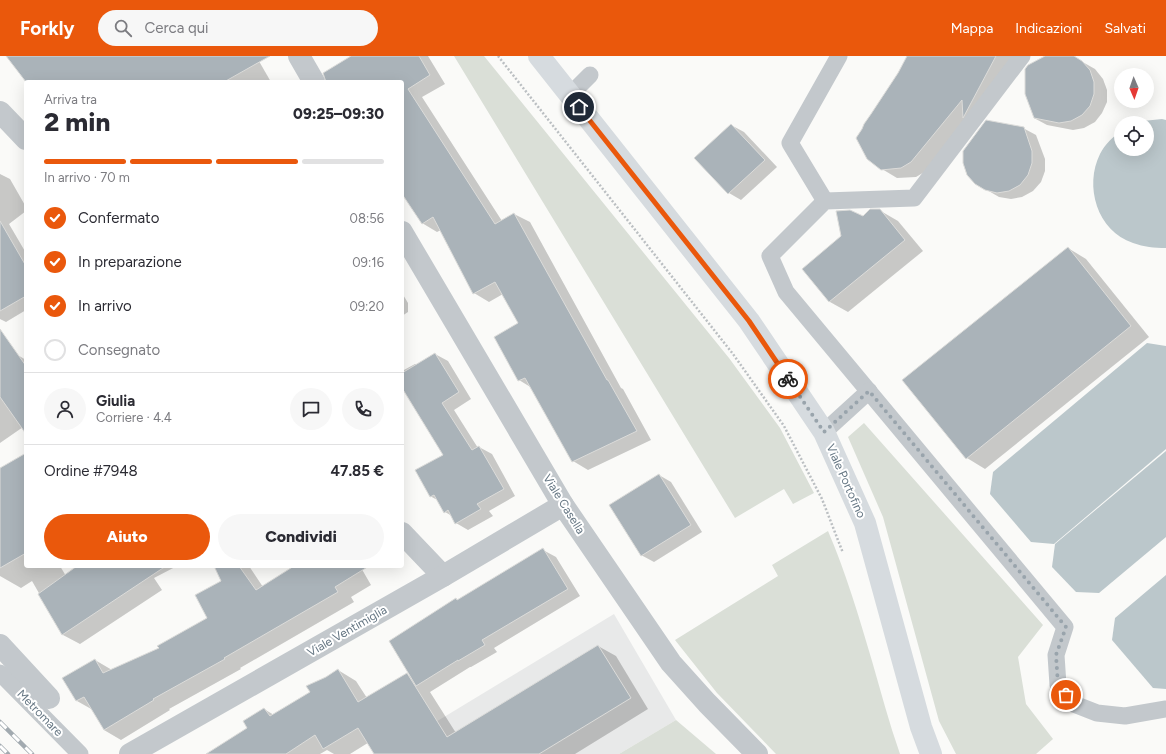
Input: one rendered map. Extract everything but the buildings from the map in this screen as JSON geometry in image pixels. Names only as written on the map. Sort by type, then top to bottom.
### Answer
[{"type":"street","points":[[299,56],[313,80]]},
{"type":"street","name":"Viale Portofino","points":[[539,56],[749,321],[824,432],[865,523],[921,727],[931,754]]},
{"type":"street","points":[[0,112],[24,137]]},
{"type":"street","name":"Viale Casella","points":[[404,235],[562,505],[671,663],[707,703],[757,754]]},
{"type":"street","name":"Viale Ventimiglia","points":[[130,754],[443,576],[562,505]]},
{"type":"street","points":[[404,535],[443,576]]},
{"type":"street","points":[[0,646],[48,698]]},
{"type":"lane","points":[[825,201],[790,143],[839,56]]},
{"type":"lane","points":[[1022,56],[914,198],[825,201],[770,256],[786,292],[1066,627],[1056,655],[1058,685],[1074,704],[1097,713],[1125,716],[1166,709]]},
{"type":"lane","points":[[570,95],[590,75]]},
{"type":"lane","points":[[824,432],[869,391]]},
{"type":"lane","name":"Metromare","points":[[0,673],[80,754]]},
{"type":"path","points":[[498,56],[733,354],[784,426],[822,499],[844,557]]},
{"type":"shaded area","points":[[454,56],[484,56],[729,358],[780,428],[814,493],[793,504],[784,489],[735,518]]},
{"type":"shaded area","points":[[1154,120],[1166,120],[1166,248],[1149,247],[1133,243],[1110,229],[1097,206],[1094,193],[1093,180],[1095,167],[1102,150],[1114,137],[1114,156],[1154,156]]},
{"type":"shaded area","points":[[1147,343],[1166,346],[1166,449],[1054,544],[1031,542],[990,494],[993,472]]},
{"type":"shaded area","points":[[864,423],[1043,625],[1018,657],[1026,704],[1053,739],[1036,754],[956,754],[939,721],[883,517],[848,437]]},
{"type":"shaded area","points":[[1166,451],[1166,537],[1099,593],[1076,592],[1052,567],[1055,544]]},
{"type":"shaded area","points":[[828,531],[852,595],[900,754],[776,754],[717,693],[675,640],[778,576],[772,565]]},
{"type":"shaded area","points":[[1166,575],[1166,689],[1153,688],[1112,640],[1115,618]]},
{"type":"shaded area","points":[[614,614],[676,720],[619,754],[383,754]]},
{"type":"shaded area","points":[[676,720],[716,754],[619,754]]},
{"type":"railway","points":[[0,722],[32,754]]},
{"type":"railway","points":[[0,746],[8,754]]},
{"type":"way so far","points":[[788,379],[824,432],[869,391],[1066,627],[1056,655],[1058,685],[1066,695]]},
{"type":"route","points":[[579,107],[749,321],[788,379]]}]
